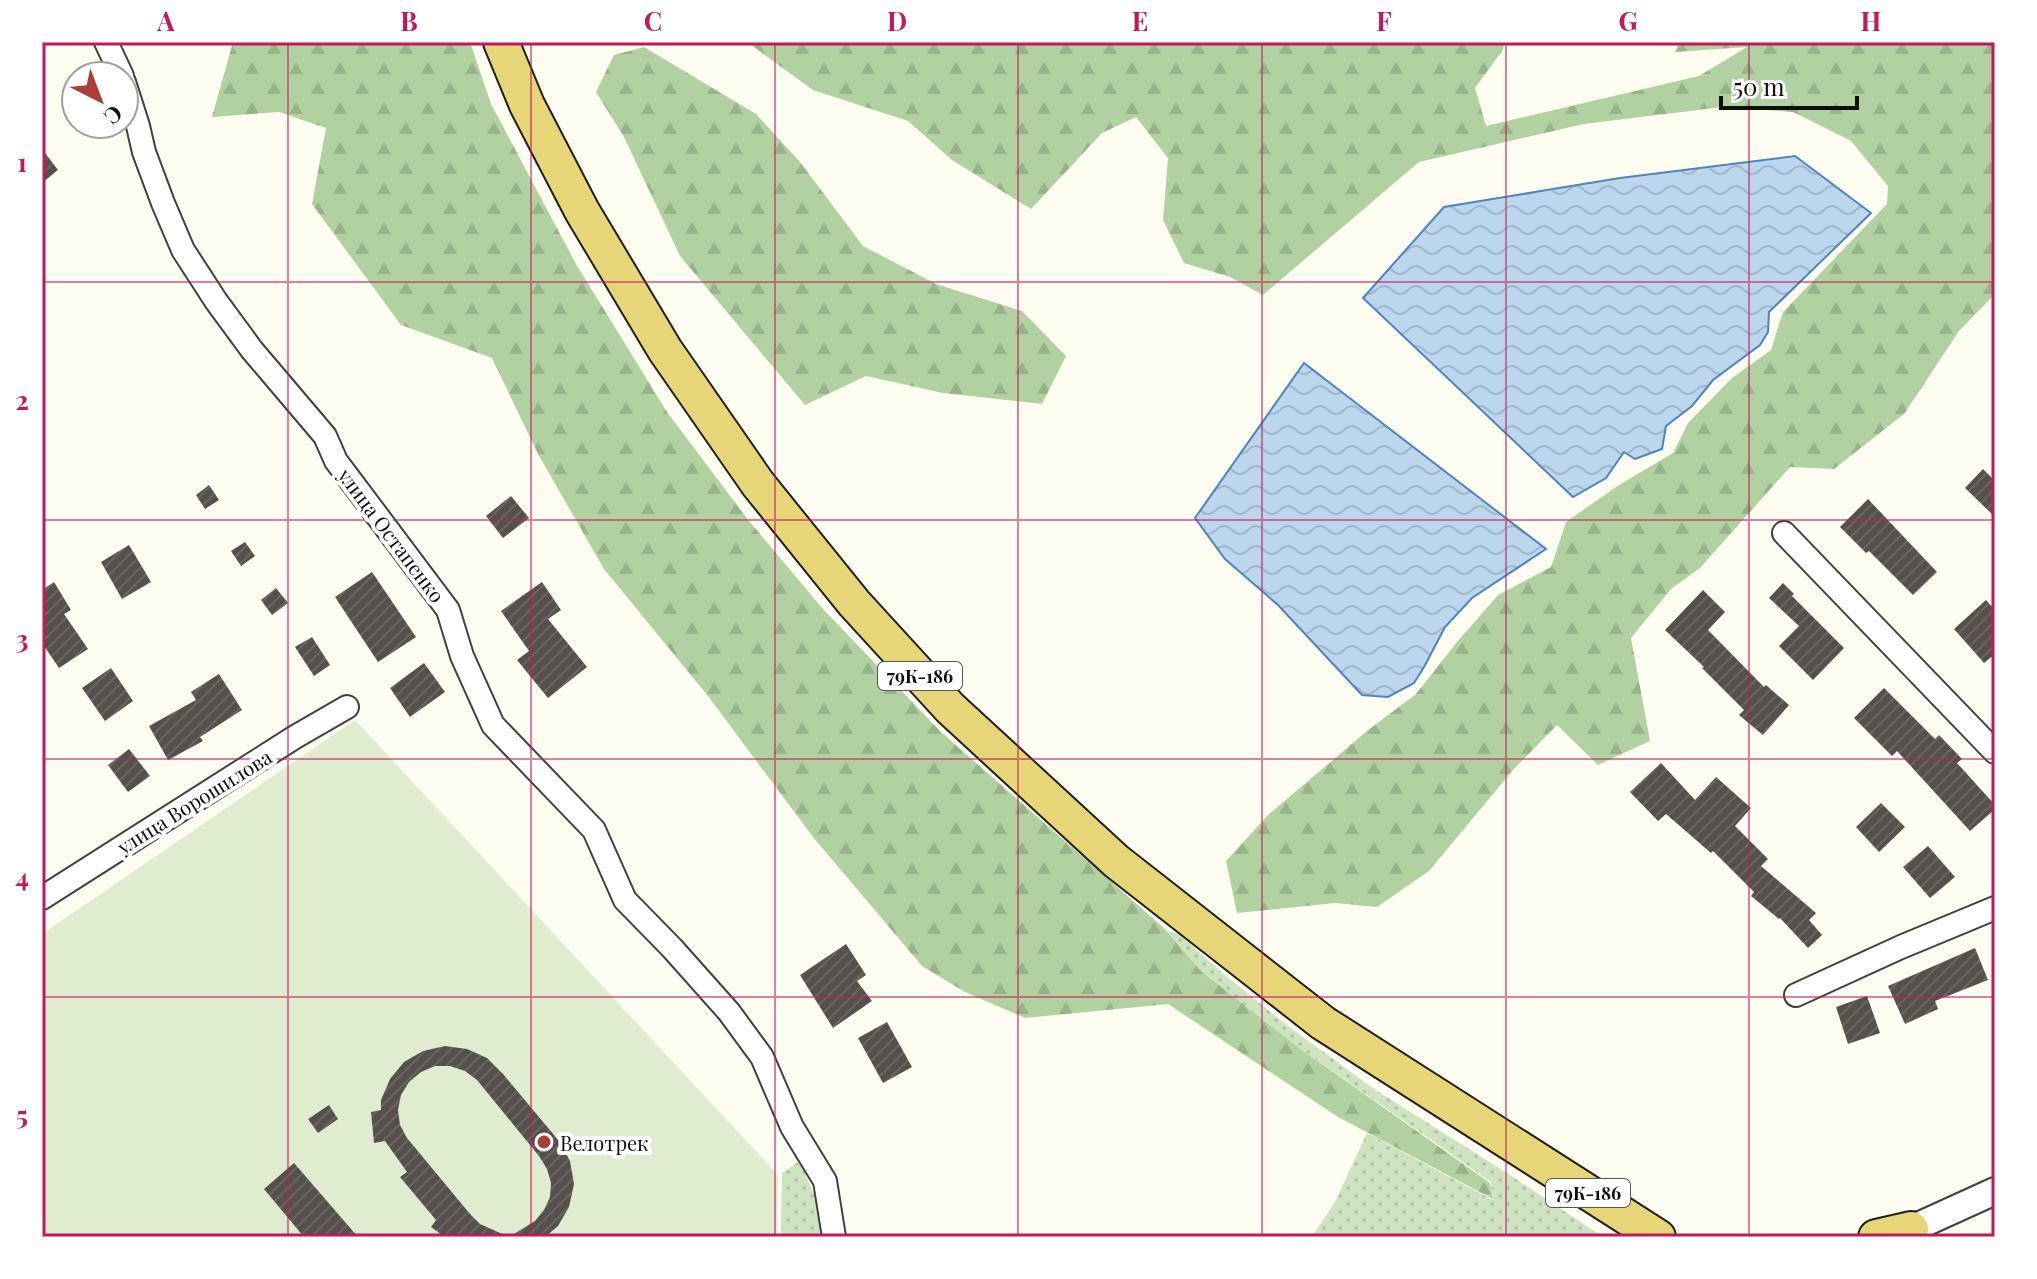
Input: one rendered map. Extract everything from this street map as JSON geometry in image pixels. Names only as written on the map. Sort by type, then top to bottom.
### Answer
[{"type":"main road","name":"79К-186","points":[[501,42],[527,105],[582,211],[665,350],[758,484],[854,603],[950,708],[1116,861],[1323,1023],[1658,1237]]},
{"type":"main road","points":[[1323,1023],[1409,1097],[1624,1237]]},
{"type":"main road","points":[[1323,1023],[1427,1076],[1688,1237]]},
{"type":"main road","points":[[1876,1237],[1902,1234]]},
{"type":"street","name":"улица Остапенко","points":[[140,135],[183,250],[252,350],[325,436],[336,461],[448,610],[462,656],[493,725],[594,830],[625,900],[720,1001],[762,1057],[792,1127],[825,1181],[834,1237]]},
{"type":"street","points":[[1784,533],[1995,752]]},
{"type":"street","name":"улица Ворошилова","points":[[42,898],[347,707]]},
{"type":"street","points":[[1796,995],[1995,908]]},
{"type":"street","points":[[1902,1234],[1995,1191]]},
{"type":"green space","points":[[233,42],[470,42],[491,104],[576,264],[667,412],[749,521],[823,609],[941,732],[1165,929],[1201,971],[1298,1047],[1490,1183],[1493,1199],[1338,1117],[1168,1004],[1025,1018],[965,992],[922,966],[813,837],[708,696],[604,569],[538,454],[492,358],[401,325],[312,204],[326,128],[279,112],[212,117]]},
{"type":"green space","points":[[747,42],[1505,42],[1502,51],[1475,88],[1486,126],[1699,76],[1747,47],[1675,52],[1679,42],[1995,42],[1995,294],[1959,331],[1904,414],[1834,469],[1790,467],[1700,568],[1671,589],[1631,638],[1650,741],[1598,765],[1557,725],[1513,770],[1429,871],[1377,907],[1335,903],[1237,913],[1226,861],[1268,815],[1416,694],[1498,595],[1551,567],[1566,522],[1673,453],[1688,423],[1732,378],[1771,350],[1783,312],[1887,204],[1888,186],[1851,141],[1793,112],[1722,107],[1584,124],[1419,162],[1263,295],[1230,277],[1184,263],[1163,220],[1168,158],[1136,117],[1102,133],[1031,209],[952,160],[908,121],[813,90]]},
{"type":"green space","points":[[644,47],[756,114],[800,162],[863,246],[936,284],[1022,311],[1066,356],[1042,404],[943,393],[866,376],[805,405],[680,256],[624,137],[596,92],[614,55]]},
{"type":"green space","points":[[355,720],[778,1175],[777,1237],[42,1237],[42,934]]},
{"type":"green space","points":[[1168,932],[1179,934],[1288,1026],[1374,1089],[1603,1237],[1312,1237],[1335,1202],[1367,1133],[1493,1200],[1491,1182],[1297,1046],[1201,971]]},
{"type":"green space","points":[[798,1162],[820,1207],[821,1237],[781,1237],[782,1173]]},
{"type":"water","points":[[1795,156],[1871,213],[1769,312],[1768,332],[1760,345],[1713,380],[1692,406],[1666,426],[1662,449],[1635,459],[1624,452],[1606,478],[1573,497],[1363,298],[1444,207],[1620,178]]},
{"type":"water","points":[[1304,363],[1546,549],[1472,598],[1445,627],[1414,683],[1388,697],[1362,695],[1278,605],[1225,559],[1195,518]]},
{"type":"building","points":[[42,149],[58,170],[42,183]]},
{"type":"building","points":[[1983,469],[1995,481],[1995,517],[1965,488]]},
{"type":"building","points":[[209,485],[219,500],[205,509],[196,495]]},
{"type":"building","points":[[511,496],[529,518],[503,538],[486,516]]},
{"type":"building","points":[[1868,499],[1937,572],[1913,595],[1840,527]]},
{"type":"building","points":[[245,542],[255,556],[241,566],[231,551]]},
{"type":"building","points":[[129,545],[151,582],[122,599],[101,562]]},
{"type":"building","points":[[372,572],[416,637],[378,662],[335,597]]},
{"type":"building","points":[[54,582],[71,610],[64,614],[88,649],[59,668],[42,643],[42,590]]},
{"type":"building","points":[[542,582],[561,610],[548,619],[587,667],[548,698],[517,660],[529,651],[501,611]]},
{"type":"building","points":[[1783,583],[1844,648],[1813,680],[1779,646],[1799,626],[1769,598]]},
{"type":"building","points":[[276,588],[288,603],[272,615],[261,600]]},
{"type":"building","points":[[1703,590],[1725,612],[1708,630],[1764,687],[1766,685],[1789,705],[1763,735],[1739,715],[1744,710],[1665,630]]},
{"type":"building","points":[[1986,600],[1995,610],[1995,654],[1984,663],[1954,629]]},
{"type":"building","points":[[312,637],[330,665],[314,676],[295,647]]},
{"type":"building","points":[[424,663],[445,692],[410,717],[390,688]]},
{"type":"building","points":[[111,668],[133,701],[105,721],[82,688]]},
{"type":"building","points":[[219,674],[242,710],[200,737],[203,741],[168,760],[149,726],[196,700],[191,692]]},
{"type":"building","points":[[1884,688],[1935,739],[1939,735],[1962,759],[1957,763],[1995,805],[1995,809],[1970,831],[1897,751],[1892,756],[1854,718]]},
{"type":"building","points":[[129,749],[150,776],[128,792],[108,765]]},
{"type":"building","points":[[1661,763],[1695,800],[1716,777],[1751,808],[1735,826],[1768,859],[1761,866],[1816,913],[1809,920],[1822,935],[1808,948],[1780,918],[1751,896],[1754,892],[1713,851],[1711,853],[1666,814],[1658,821],[1630,792]]},
{"type":"building","points":[[1881,803],[1905,827],[1879,852],[1856,827]]},
{"type":"building","points":[[1928,846],[1955,877],[1930,898],[1903,867]]},
{"type":"building","points":[[846,944],[866,975],[857,981],[872,1001],[833,1028],[800,975]]},
{"type":"building","points":[[1975,948],[1988,980],[1935,1001],[1938,1009],[1905,1024],[1888,986]]},
{"type":"building","points":[[1867,996],[1880,1033],[1848,1044],[1836,1007]]},
{"type":"building","points":[[887,1022],[912,1067],[883,1083],[858,1038]]},
{"type":"building","name":"Велотрек","points":[[445,1046],[467,1049],[487,1058],[559,1141],[570,1161],[574,1184],[569,1207],[558,1226],[545,1237],[509,1237],[445,1237],[431,1227],[436,1220],[400,1177],[407,1172],[385,1141],[374,1143],[371,1112],[381,1110],[381,1100],[390,1079],[404,1062],[423,1051]],"holes":[[[435,1066],[450,1066],[465,1071],[477,1080],[539,1156],[551,1183],[550,1197],[544,1210],[535,1221],[509,1237],[480,1224],[407,1138],[400,1125],[398,1110],[401,1095],[409,1082]]]},
{"type":"building","points":[[329,1105],[338,1119],[318,1133],[308,1119]]},
{"type":"building","points":[[294,1163],[358,1237],[304,1237],[264,1189]]},
{"type":"place","name":"Велотрек","points":[[544,1142]]}]
